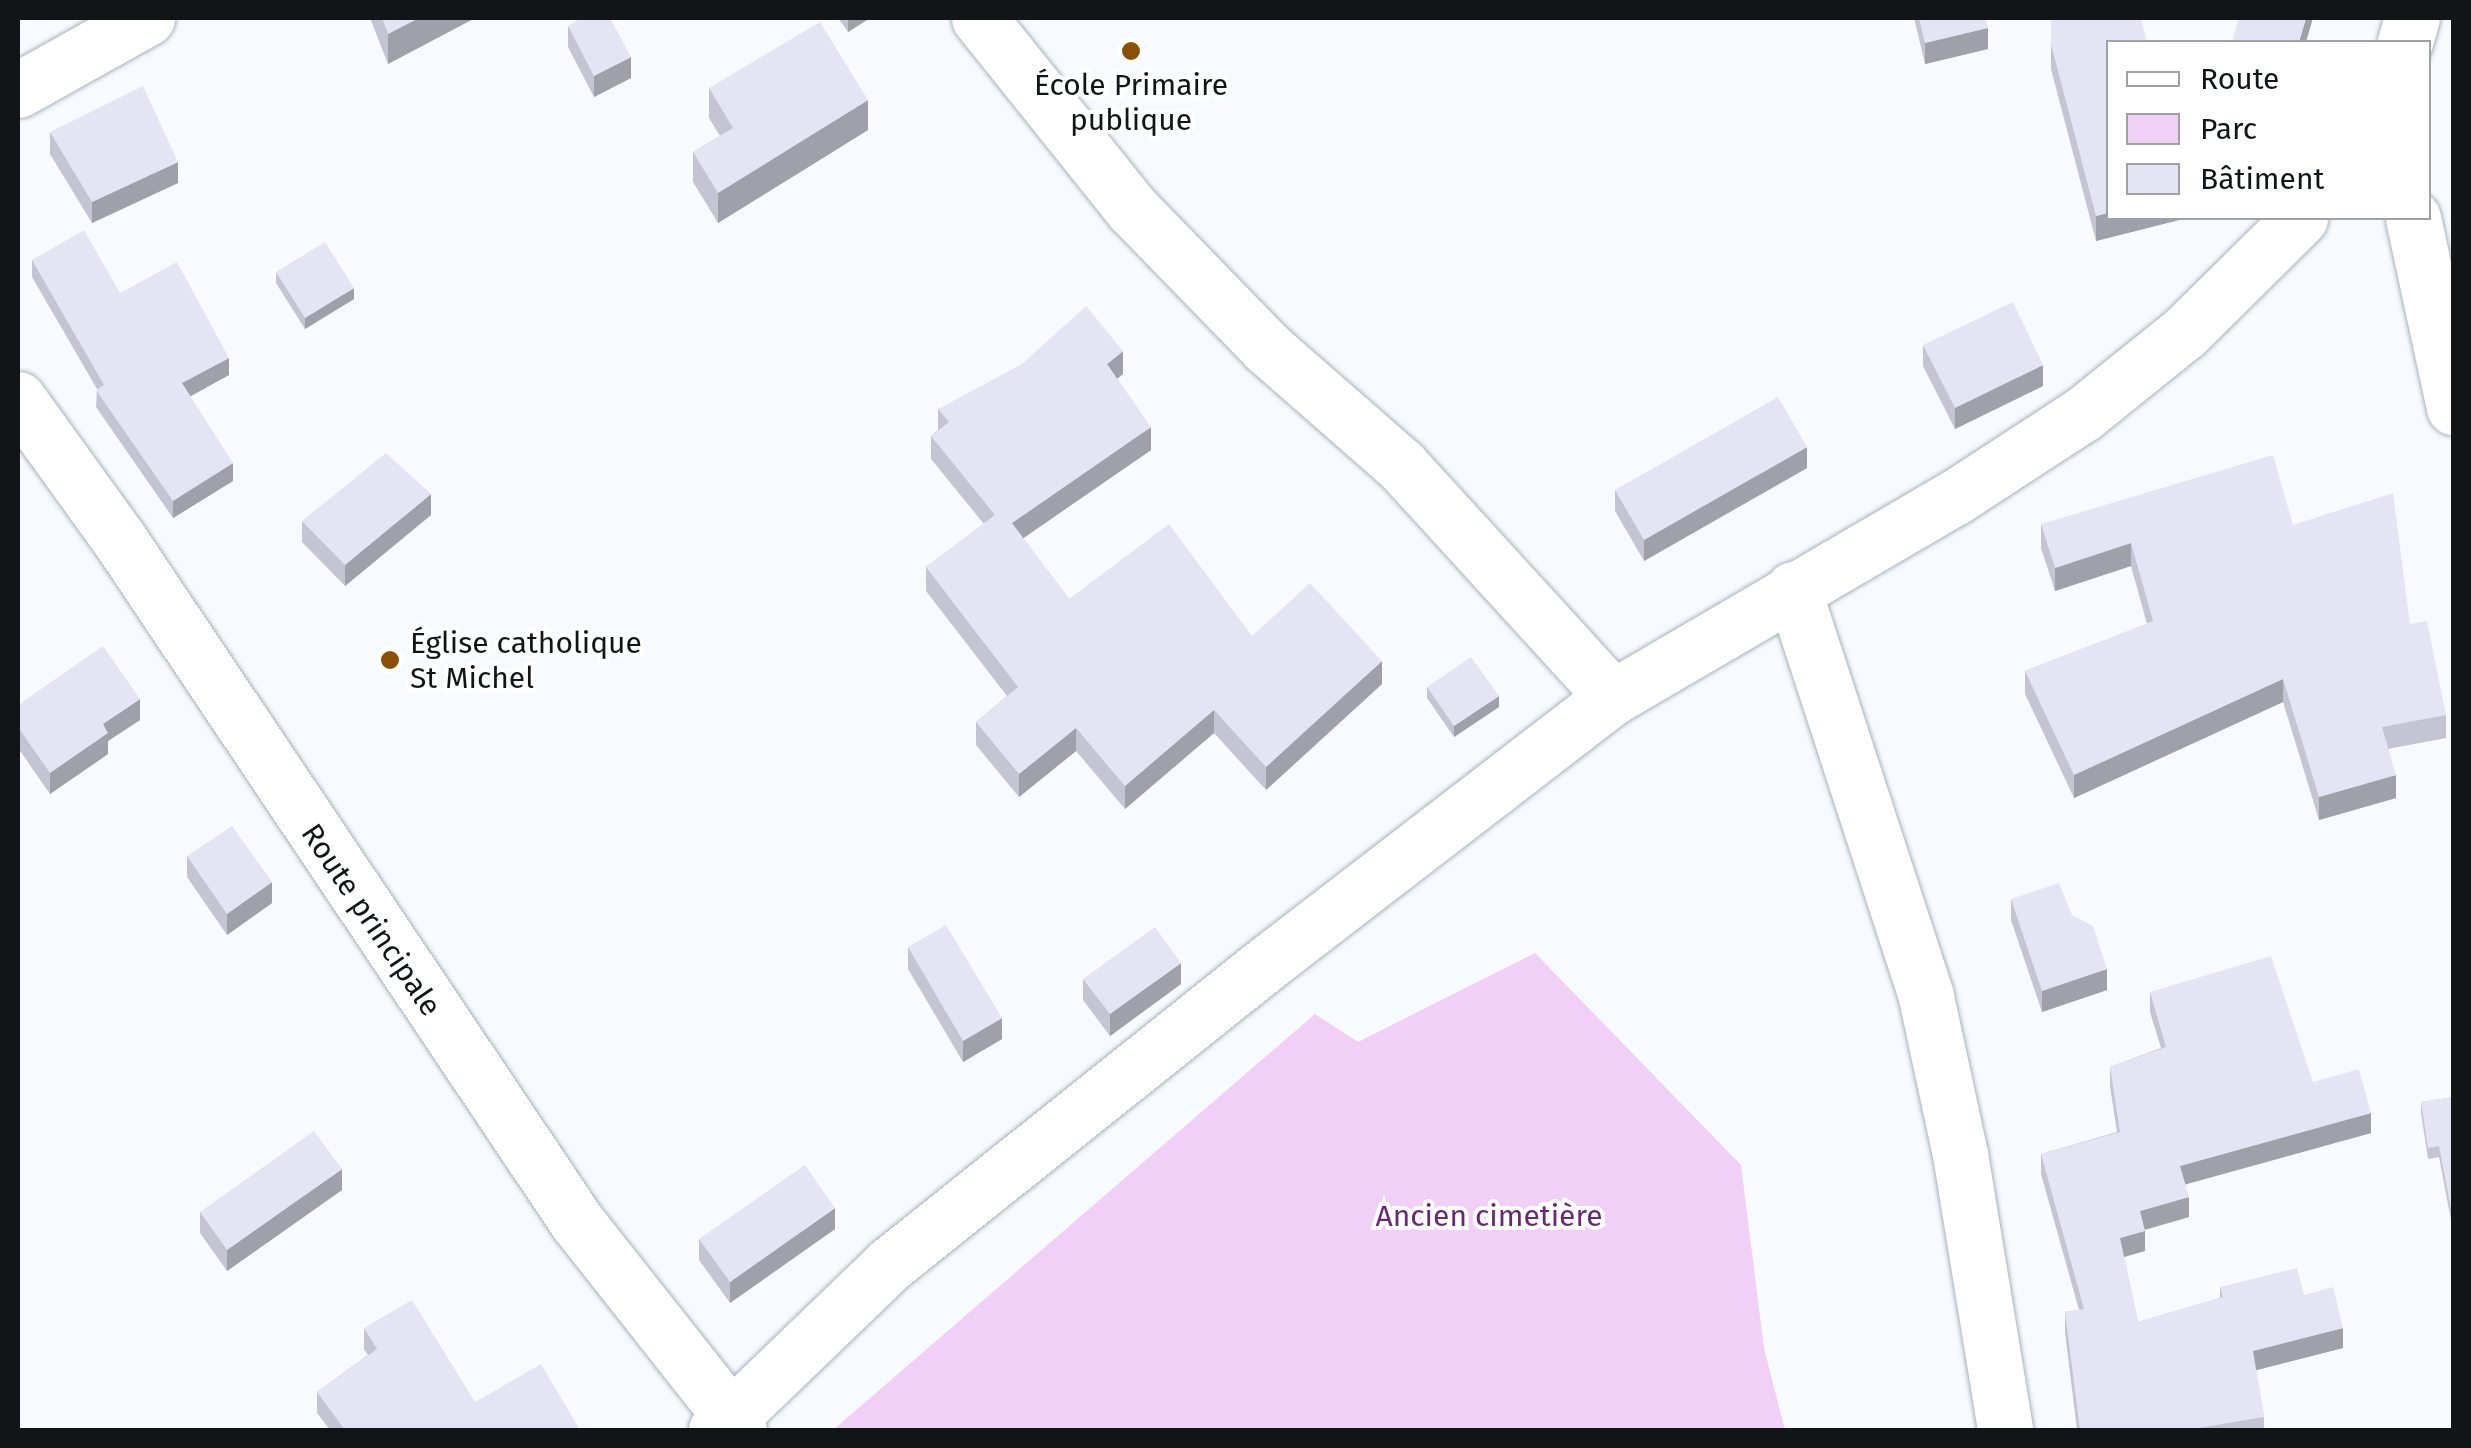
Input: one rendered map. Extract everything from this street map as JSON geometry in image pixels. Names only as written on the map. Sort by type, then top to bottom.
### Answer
[{"type":"street","points":[[18,90],[147,18]]},
{"type":"street","points":[[979,18],[1132,210],[1266,346],[1401,464],[1614,697]]},
{"type":"street","points":[[729,1426],[890,1264],[1270,960],[1614,697],[1792,589],[1954,498],[2083,414],[2185,332],[2298,220]]},
{"type":"street","points":[[2413,220],[2454,408]]},
{"type":"street","name":"Route principale","points":[[18,399],[119,539],[578,1222],[729,1426]]},
{"type":"street","points":[[1792,589],[1926,997],[1960,1154],[2005,1430]]},
{"type":"green space","name":"Ancien cimetière","points":[[1535,953],[1741,1165],[1764,1348],[1785,1430],[833,1430],[1315,1014],[1358,1042]]},
{"type":"building","points":[[382,18],[419,18],[388,34]]},
{"type":"building","points":[[581,18],[610,18],[631,57],[594,76],[568,26]]},
{"type":"building","points":[[1919,18],[1985,18],[1988,28],[1925,43]]},
{"type":"building","points":[[2051,18],[2141,18],[2146,40],[2106,40],[2106,214],[2096,216],[2051,44]]},
{"type":"building","points":[[2239,18],[2306,18],[2300,40],[2233,40]]},
{"type":"building","points":[[820,22],[868,100],[718,193],[693,152],[733,128],[709,88]]},
{"type":"building","points":[[143,86],[178,162],[92,202],[50,132]]},
{"type":"building","points":[[84,230],[120,293],[177,262],[229,358],[182,383],[233,463],[173,501],[96,390],[104,385],[32,260]]},
{"type":"building","points":[[325,242],[354,288],[305,318],[276,272]]},
{"type":"building","points":[[2013,302],[2043,365],[1955,408],[1923,345]]},
{"type":"building","points":[[1086,306],[1123,351],[1107,364],[1151,427],[1012,523],[1069,599],[1169,524],[1252,636],[1310,583],[1382,661],[1266,767],[1214,710],[1125,786],[1076,728],[1019,774],[976,722],[1018,687],[926,567],[995,515],[931,436],[949,422],[938,409],[1022,364]]},
{"type":"building","points":[[1778,397],[1807,447],[1644,540],[1615,490]]},
{"type":"building","points":[[386,453],[431,494],[345,565],[302,521]]},
{"type":"building","points":[[2273,455],[2293,525],[2393,493],[2410,624],[2427,621],[2446,715],[2382,727],[2396,775],[2319,797],[2283,679],[2074,775],[2025,671],[2153,621],[2131,543],[2055,568],[2041,524]]},
{"type":"building","points":[[103,646],[140,699],[103,724],[108,733],[50,773],[18,727],[18,705]]},
{"type":"building","points":[[1471,657],[1499,696],[1454,726],[1427,687]]},
{"type":"building","points":[[232,826],[272,882],[227,914],[187,856]]},
{"type":"building","points":[[2059,883],[2072,915],[2093,926],[2107,969],[2042,991],[2011,899]]},
{"type":"building","points":[[946,925],[1002,1018],[963,1041],[908,947]]},
{"type":"building","points":[[1155,927],[1181,963],[1110,1014],[1083,979]]},
{"type":"building","points":[[2271,956],[2313,1082],[2359,1069],[2371,1113],[2180,1166],[2189,1197],[2140,1211],[2145,1231],[2120,1238],[2138,1322],[2223,1297],[2220,1287],[2297,1268],[2304,1295],[2333,1287],[2343,1328],[2253,1351],[2264,1417],[2187,1430],[2080,1430],[2065,1312],[2084,1309],[2041,1154],[2120,1132],[2110,1067],[2166,1047],[2150,992]]},
{"type":"building","points":[[2454,1097],[2454,1225],[2439,1146],[2428,1148],[2421,1102]]},
{"type":"building","points":[[314,1131],[342,1169],[227,1250],[200,1212]]},
{"type":"building","points":[[805,1165],[835,1208],[730,1282],[699,1239]]},
{"type":"building","points":[[412,1300],[475,1402],[541,1364],[580,1430],[345,1430],[317,1392],[377,1349],[364,1328]]},
{"type":"place","name":"École Primaire publique","points":[[1131,51]]},
{"type":"place","name":"Église catholique St Michel","points":[[390,660]]}]
